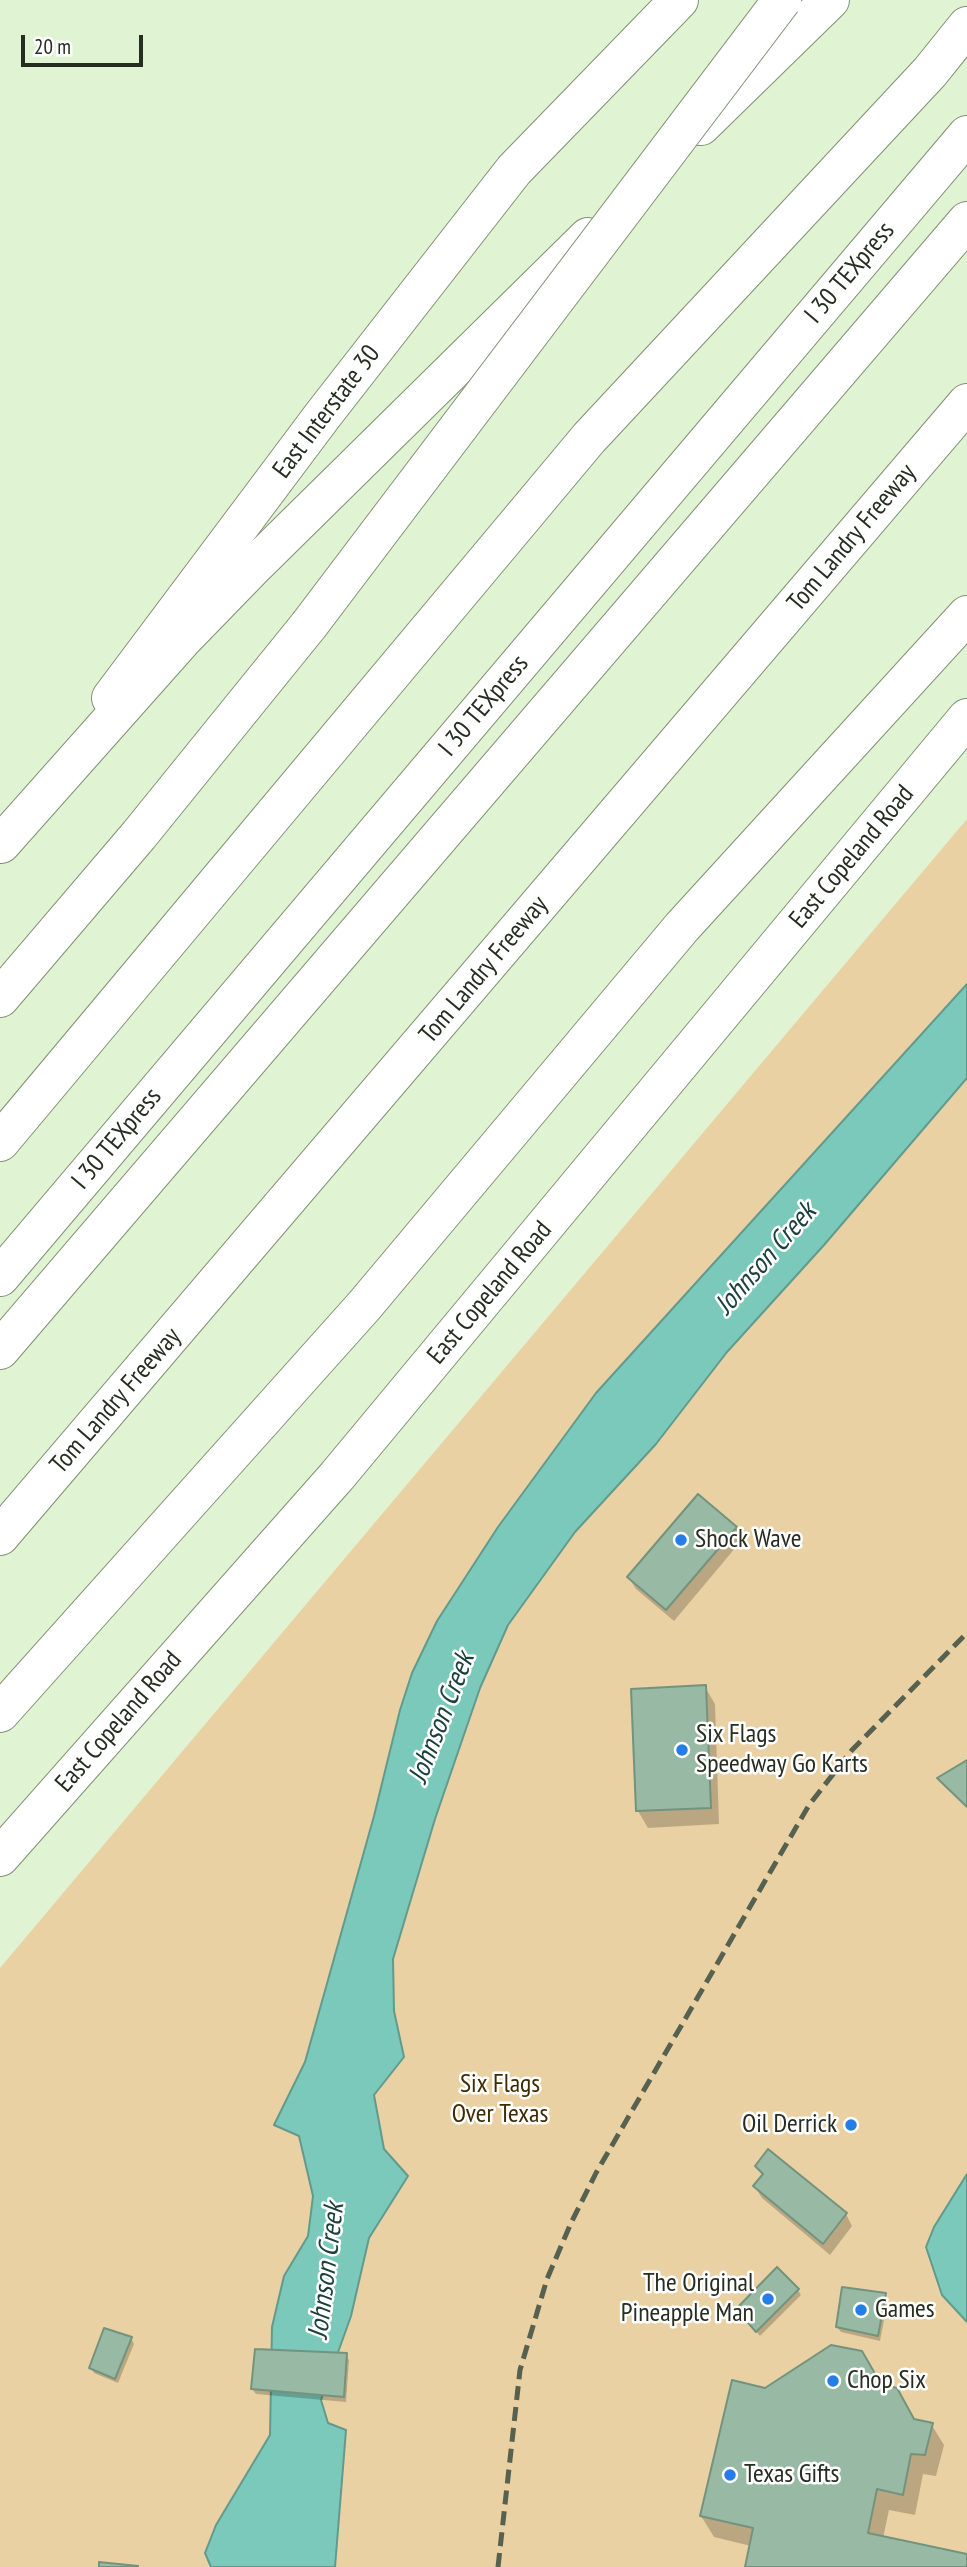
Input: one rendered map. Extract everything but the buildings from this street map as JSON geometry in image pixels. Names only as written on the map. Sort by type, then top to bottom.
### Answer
[{"type":"main road","name":"East Interstate 30","points":[[1,845],[323,415],[514,170],[679,0]]},
{"type":"main road","points":[[0,999],[139,835],[309,625],[782,0]]},
{"type":"main road","points":[[1,845],[184,638],[252,568],[830,0]]},
{"type":"main road","points":[[0,1142],[589,438],[929,72],[967,26]]},
{"type":"main road","name":"I 30 TEXpress","points":[[0,1277],[967,135]]},
{"type":"main road","name":"I 30 TEXpress","points":[[0,1350],[967,221]]},
{"type":"main road","name":"Tom Landry Freeway","points":[[0,1536],[967,403]]},
{"type":"main road","points":[[0,1713],[364,1306],[682,928],[967,615]]},
{"type":"main road","name":"East Copeland Road","points":[[0,1857],[337,1476],[967,718]]},
{"type":"green space","name":"Six Flags Over Texas","points":[[967,819],[967,2567],[0,2567],[0,1968]]},
{"type":"water","name":"Johnson Creek","points":[[967,984],[967,1078],[824,1245],[727,1352],[656,1444],[575,1532],[508,1625],[480,1688],[435,1819],[393,1959],[394,2011],[404,2057],[374,2095],[384,2149],[408,2176],[369,2238],[351,2316],[321,2400],[328,2423],[346,2430],[335,2567],[211,2567],[205,2553],[216,2525],[270,2435],[272,2327],[284,2276],[308,2236],[313,2196],[299,2136],[274,2125],[305,2062],[412,1673],[437,1621],[498,1527],[596,1393]]},
{"type":"water","points":[[967,2174],[967,2322],[942,2295],[926,2247],[934,2227]]},
{"type":"railway","points":[[498,2567],[520,2370],[547,2279],[596,2173],[809,1805],[852,1750],[967,1633]]},
{"type":"place","name":"Shock Wave","points":[[681,1540]]},
{"type":"place","name":"Six Flags Speedway Go Karts","points":[[682,1750]]},
{"type":"place","name":"Oil Derrick","points":[[851,2125]]},
{"type":"place","name":"The Original Pineapple Man","points":[[768,2299]]},
{"type":"place","name":"Games","points":[[861,2310]]},
{"type":"place","name":"Chop Six","points":[[833,2381]]},
{"type":"place","name":"Texas Gifts","points":[[730,2475]]}]
